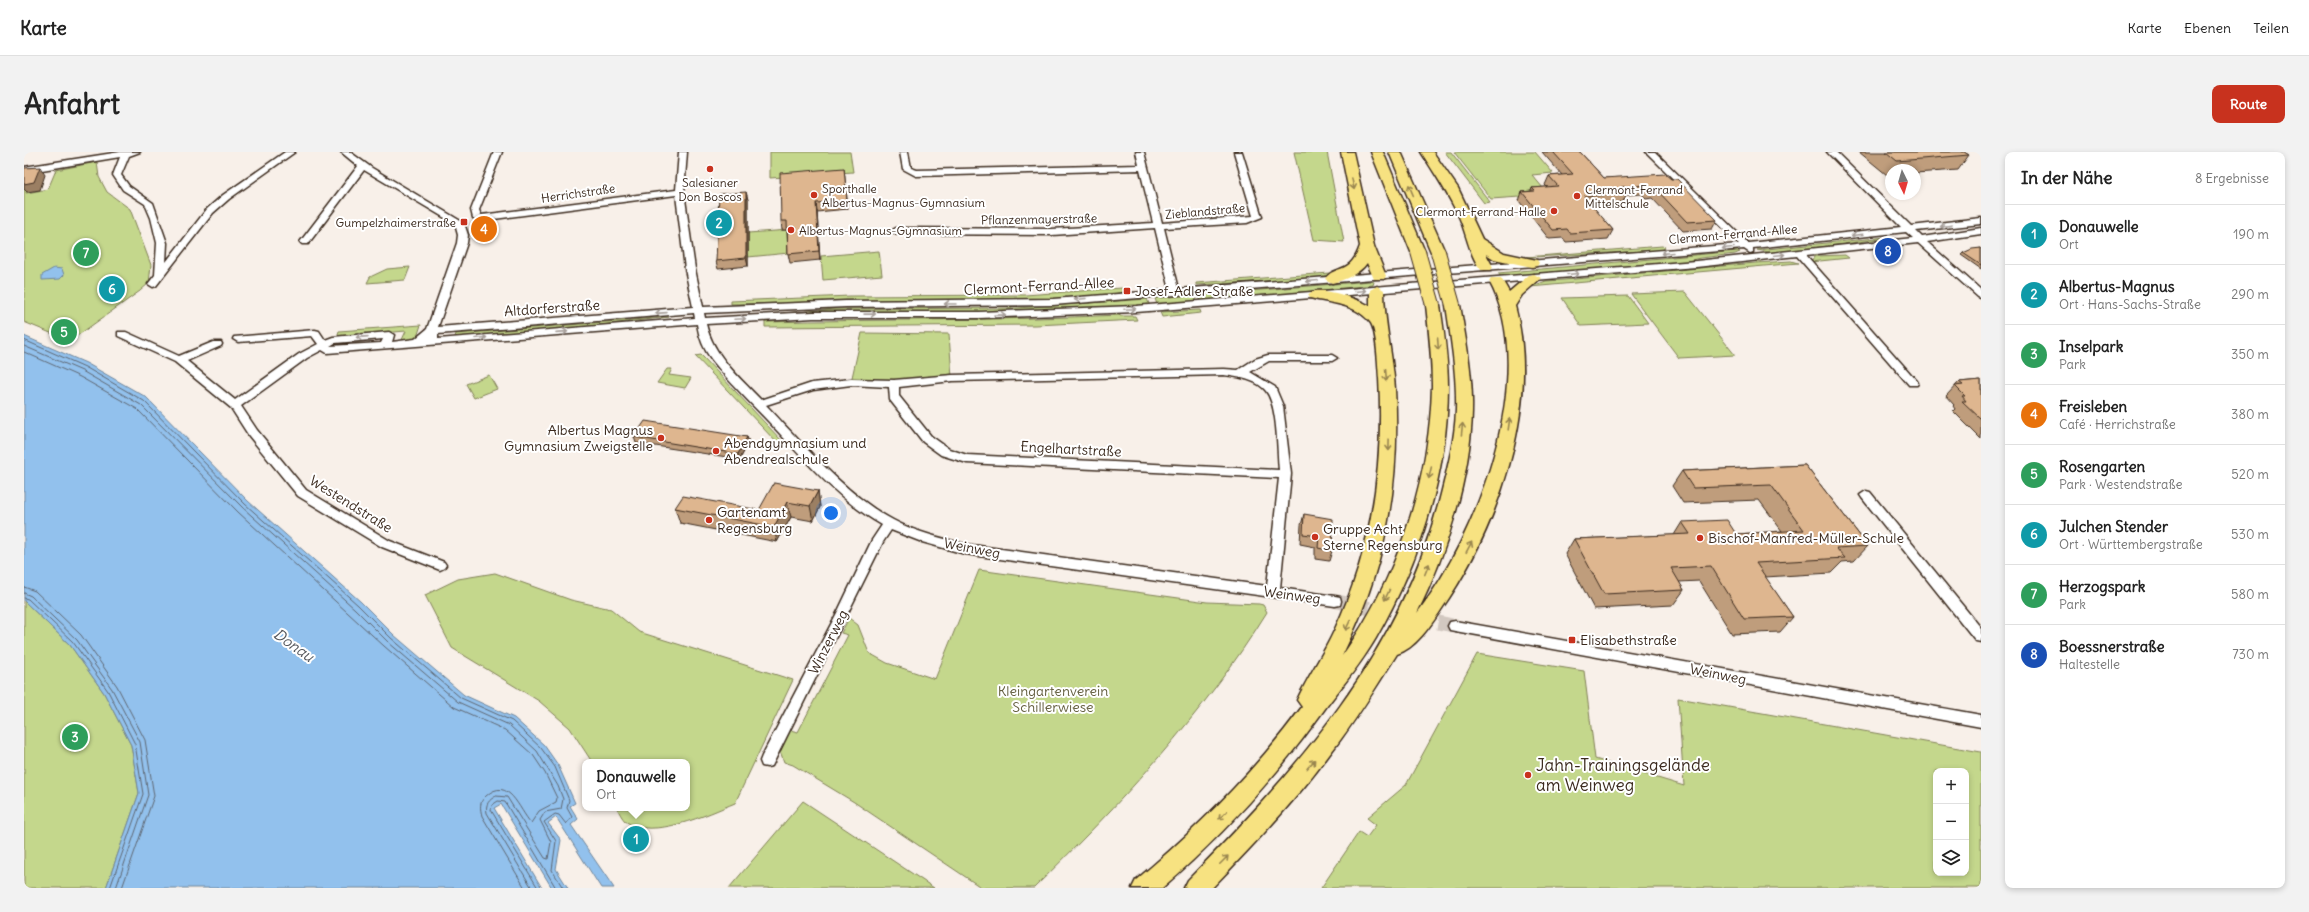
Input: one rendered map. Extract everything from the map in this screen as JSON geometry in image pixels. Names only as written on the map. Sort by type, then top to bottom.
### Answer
[{"type":"highway","points":[[1251,788],[1326,669],[1340,643],[1363,587],[1377,539],[1388,476],[1389,441],[1386,375],[1378,321],[1378,283],[1368,246],[1347,152]]},
{"type":"highway","points":[[1144,888],[1166,870],[1251,788],[1293,738],[1374,624],[1412,537],[1436,446],[1440,411],[1441,383],[1438,330],[1433,305],[1418,252],[1400,202],[1377,152]]},
{"type":"highway","points":[[1196,888],[1243,841],[1318,756],[1357,703],[1402,629],[1438,542],[1450,498],[1464,413],[1463,377],[1452,305],[1438,252],[1394,152]]},
{"type":"highway","points":[[1427,152],[1450,188],[1476,241],[1481,260],[1486,267]]},
{"type":"highway","points":[[1476,241],[1499,256],[1533,270],[1516,292],[1509,304]]},
{"type":"highway","points":[[1332,279],[1355,268],[1364,259],[1368,246]]},
{"type":"highway","points":[[1387,654],[1416,628],[1433,607],[1470,544],[1488,506],[1507,438],[1514,387],[1513,338],[1509,304],[1496,281]]},
{"type":"highway","points":[[1316,295],[1354,302],[1370,311],[1378,321]]},
{"type":"street","points":[[24,170],[136,152]]},
{"type":"street","points":[[153,284],[210,211],[226,197],[291,152]]},
{"type":"street","points":[[345,152],[363,166],[458,223],[462,227],[462,243],[432,331],[432,335],[442,342]]},
{"type":"street","name":"Herrichstraße","points":[[498,152],[475,210],[476,216],[479,218],[680,192]]},
{"type":"street","name":"Weinweg","points":[[683,152],[680,192],[690,269],[704,336],[716,358],[840,486],[889,524],[926,539],[965,549],[1335,601]]},
{"type":"street","points":[[904,152],[907,169],[911,172],[1144,167]]},
{"type":"street","points":[[1140,152],[1175,292]]},
{"type":"street","name":"Zieblandstraße","points":[[1158,227],[1247,220],[1258,217],[1238,152]]},
{"type":"street","points":[[1650,152],[1758,257]]},
{"type":"street","points":[[1831,152],[1920,240],[1981,295]]},
{"type":"street","points":[[126,153],[117,175],[126,188],[148,203],[155,218],[162,243],[160,275]]},
{"type":"street","points":[[305,242],[363,166]]},
{"type":"street","name":"Clermont-Ferrand-Allee","points":[[700,316],[846,304],[1015,303],[1332,279],[1378,283],[1408,288],[1496,281],[1533,270],[1747,246],[1910,230],[1981,221]]},
{"type":"street","name":"Pflanzenmayerstraße","points":[[896,231],[1052,232],[1158,227]]},
{"type":"street","name":"Clermont-Ferrand-Allee","points":[[700,316],[1052,313],[1316,295],[1463,269],[1486,267],[1533,270],[1800,254],[1920,240],[1981,231]]},
{"type":"street","name":"Clermont-Ferrand-Allee","points":[[1800,254],[1913,383]]},
{"type":"street","points":[[1486,267],[1496,281]]},
{"type":"street","name":"Clermont-Ferrand-Allee","points":[[1463,269],[1496,281]]},
{"type":"street","name":"Clermont-Ferrand-Allee","points":[[1378,283],[1408,288]]},
{"type":"street","name":"Altdorferstraße","points":[[410,344],[419,341],[432,331],[700,316]]},
{"type":"street","name":"Altdorferstraße","points":[[238,339],[315,333],[325,344],[327,350],[442,342],[700,316]]},
{"type":"street","name":"Westendstraße","points":[[122,334],[179,360],[235,405],[258,439],[302,493],[386,544],[440,565]]},
{"type":"street","points":[[179,360],[217,344]]},
{"type":"street","points":[[235,405],[303,356],[325,344]]},
{"type":"street","points":[[1241,373],[1259,361],[1268,358],[1332,358]]},
{"type":"street","points":[[759,404],[820,386],[851,382],[894,384],[952,378],[1224,372],[1241,373],[1264,384],[1271,390],[1275,399],[1283,439],[1285,474],[1272,592]]},
{"type":"street","name":"Engelhartstraße","points":[[894,384],[894,397],[927,439],[945,452],[967,459],[1285,474]]},
{"type":"street","points":[[1866,495],[1981,637]]},
{"type":"street","name":"Winzerweg","points":[[768,761],[845,609],[878,540],[889,524]]},
{"type":"street","name":"Weinweg","points":[[1455,626],[1981,721]]},
{"type":"green space","points":[[770,152],[850,152],[853,172],[770,178]]},
{"type":"green space","points":[[1294,152],[1327,152],[1344,242],[1314,240]]},
{"type":"green space","points":[[1445,152],[1451,152],[1490,202],[1484,203]]},
{"type":"green space","points":[[1454,152],[1535,152],[1553,173],[1532,175],[1549,195],[1491,199]]},
{"type":"green space","points":[[97,162],[99,177],[107,192],[130,209],[151,265],[149,283],[70,341],[24,322],[24,186],[29,186],[26,193],[48,189],[56,170]]},
{"type":"green space","points":[[789,230],[789,253],[748,257],[748,233]]},
{"type":"green space","points":[[1888,238],[1775,253],[1757,250]]},
{"type":"green space","points":[[1662,246],[1665,247],[1663,250],[1514,258]]},
{"type":"green space","points":[[879,251],[882,275],[823,280],[821,256]]},
{"type":"green space","points":[[1740,252],[1735,254],[1700,258],[1679,263],[1501,277],[1498,273]]},
{"type":"green space","points":[[1845,255],[1849,258],[1810,262],[1815,256]]},
{"type":"green space","points":[[1791,261],[1798,263],[1530,287],[1546,281]]},
{"type":"green space","points":[[410,267],[405,280],[367,283],[370,277],[387,269]]},
{"type":"green space","points":[[1343,272],[1309,279],[1196,285],[1196,283]]},
{"type":"green space","points":[[1371,281],[1374,282],[1373,285],[1201,302],[1199,295]]},
{"type":"green space","points":[[1122,288],[1124,292],[1113,294],[1036,300],[731,304],[731,301],[850,296],[1025,295]]},
{"type":"green space","points":[[1685,292],[1735,355],[1679,358],[1631,294]]},
{"type":"green space","points":[[1195,295],[1197,302],[1157,305],[1155,298]]},
{"type":"green space","points":[[1628,296],[1648,323],[1581,326],[1562,298]]},
{"type":"green space","points":[[1147,299],[1150,306],[980,312],[844,312],[730,317],[835,309],[1017,308]]},
{"type":"green space","points":[[1200,310],[1201,313],[1162,317],[1160,312]]},
{"type":"green space","points":[[1119,315],[1135,316],[1137,320],[1036,325],[765,327],[765,322],[1030,318]]},
{"type":"green space","points":[[669,317],[576,328],[455,337],[456,334]]},
{"type":"green space","points":[[421,325],[416,340],[401,342],[406,331],[337,337],[339,331]]},
{"type":"green space","points":[[862,333],[949,334],[952,378],[851,382]]},
{"type":"green space","points":[[701,355],[782,441],[778,444],[695,356]]},
{"type":"green space","points":[[667,369],[672,369],[669,375],[691,378],[685,388],[657,383]]},
{"type":"green space","points":[[489,375],[497,389],[474,398],[466,384]]},
{"type":"green space","name":"Kleingartenverein Schillerwiese","points":[[979,570],[1207,602],[1259,604],[1263,605],[1267,612],[1216,686],[1159,757],[1098,824],[1034,888],[982,888],[854,802],[793,765],[784,762],[780,751],[790,730],[798,732],[848,635],[841,633],[849,618],[858,625],[869,653],[887,663],[935,679]]},
{"type":"green space","points":[[495,573],[571,600],[611,609],[639,632],[793,680],[735,803],[695,819],[665,827],[650,828],[636,826],[625,821],[619,811],[690,811],[690,759],[590,759],[570,728],[539,701],[452,648],[425,595],[458,579]]},
{"type":"green space","points":[[24,601],[70,645],[104,693],[131,745],[139,793],[106,888],[24,888]]},
{"type":"green space","name":"Jahn-Trainingsgelände am Weinweg","points":[[1477,654],[1584,671],[1595,759],[1684,786],[1678,698],[1981,752],[1981,888],[1321,888],[1359,832],[1367,837],[1376,825],[1367,818],[1406,785]]},
{"type":"green space","points":[[803,801],[934,888],[729,888]]},
{"type":"water","points":[[54,268],[62,269],[64,275],[60,279],[42,280],[42,275]]},
{"type":"water","name":"Donau","points":[[24,336],[86,363],[146,397],[248,501],[361,602],[394,635],[464,695],[514,718],[544,745],[558,765],[575,803],[570,806],[578,819],[571,825],[614,888],[601,888],[556,817],[548,823],[561,840],[556,869],[568,888],[552,888],[501,804],[494,808],[542,888],[106,888],[139,793],[131,745],[104,693],[70,645],[24,601]]},
{"type":"building","points":[[1553,152],[1580,152],[1604,178],[1665,174],[1671,179],[1677,179],[1717,220],[1687,222],[1656,189],[1650,190],[1646,185],[1621,187],[1627,194],[1584,196],[1613,230],[1570,233],[1567,229],[1553,230],[1522,192],[1535,191],[1532,188],[1558,186],[1549,176],[1573,174]]},
{"type":"building","points":[[1886,152],[1964,152],[1969,155],[1897,161]]},
{"type":"building","points":[[40,167],[34,182],[24,184],[24,168]]},
{"type":"building","points":[[844,168],[847,201],[816,203],[819,251],[788,254],[787,221],[781,221],[780,173]]},
{"type":"building","points":[[746,192],[746,258],[716,261],[719,194]]},
{"type":"building","points":[[1981,248],[1981,265],[1963,253],[1972,249]]},
{"type":"building","points":[[1981,380],[1981,419],[1962,401],[1966,401],[1962,396],[1965,396],[1955,386],[1963,385],[1959,382]]},
{"type":"building","name":"Abendgymnasium und Abendrealschule","points":[[645,421],[747,437],[738,454],[634,437]]},
{"type":"building","points":[[1805,465],[1868,546],[1836,548],[1845,558],[1756,563],[1793,617],[1744,619],[1711,566],[1671,568],[1684,590],[1604,594],[1574,539],[1690,534],[1682,522],[1727,520],[1736,534],[1804,530],[1771,485],[1693,488],[1682,471]]},
{"type":"building","points":[[774,483],[818,491],[810,506],[787,502],[774,527],[675,508],[683,496],[759,510]]},
{"type":"building","points":[[1304,514],[1333,519],[1332,551],[1318,548],[1319,536],[1303,534]]},
{"type":"tunnel","points":[[1335,601],[1455,626]]},
{"type":"place","name":"Salesianer Don Boscos","points":[[710,169]]},
{"type":"place","name":"Sporthalle Albertus-Magnus-Gymnasium","points":[[814,195]]},
{"type":"place","name":"Clermont-Ferrand Mittelschule","points":[[1577,196]]},
{"type":"place","name":"Clermont-Ferrand-Halle","points":[[1554,211]]},
{"type":"place","name":"Gumpelzhaimerstraße","points":[[464,222]]},
{"type":"place","name":"Albertus-Magnus","points":[[719,223]]},
{"type":"place","name":"Freisleben","points":[[484,229]]},
{"type":"place","name":"Albertus-Magnus-Gymnasium","points":[[791,230]]},
{"type":"place","name":"Boessnerstraße","points":[[1888,251]]},
{"type":"place","name":"Herzogspark","points":[[86,253]]},
{"type":"place","name":"Julchen Stender","points":[[112,289]]},
{"type":"place","name":"Josef-Adler-Straße","points":[[1127,291]]},
{"type":"place","name":"Rosengarten","points":[[64,332]]},
{"type":"place","name":"Albertus Magnus Gymnasium Zweigstelle","points":[[661,438]]},
{"type":"place","name":"Abendgymnasium und Abendrealschule","points":[[716,451]]},
{"type":"place","name":"Gartenamt Regensburg","points":[[709,520]]},
{"type":"place","name":"Gruppe Acht Sterne Regensburg","points":[[1315,537]]},
{"type":"place","name":"Bischof-Manfred-Müller-Schule","points":[[1700,538]]},
{"type":"place","name":"Elisabethstraße","points":[[1572,640]]},
{"type":"place","name":"Inselpark","points":[[75,737]]},
{"type":"place","name":"Jahn-Trainingsgelände am Weinweg","points":[[1528,775]]},
{"type":"place","name":"Donauwelle","points":[[636,839]]}]
